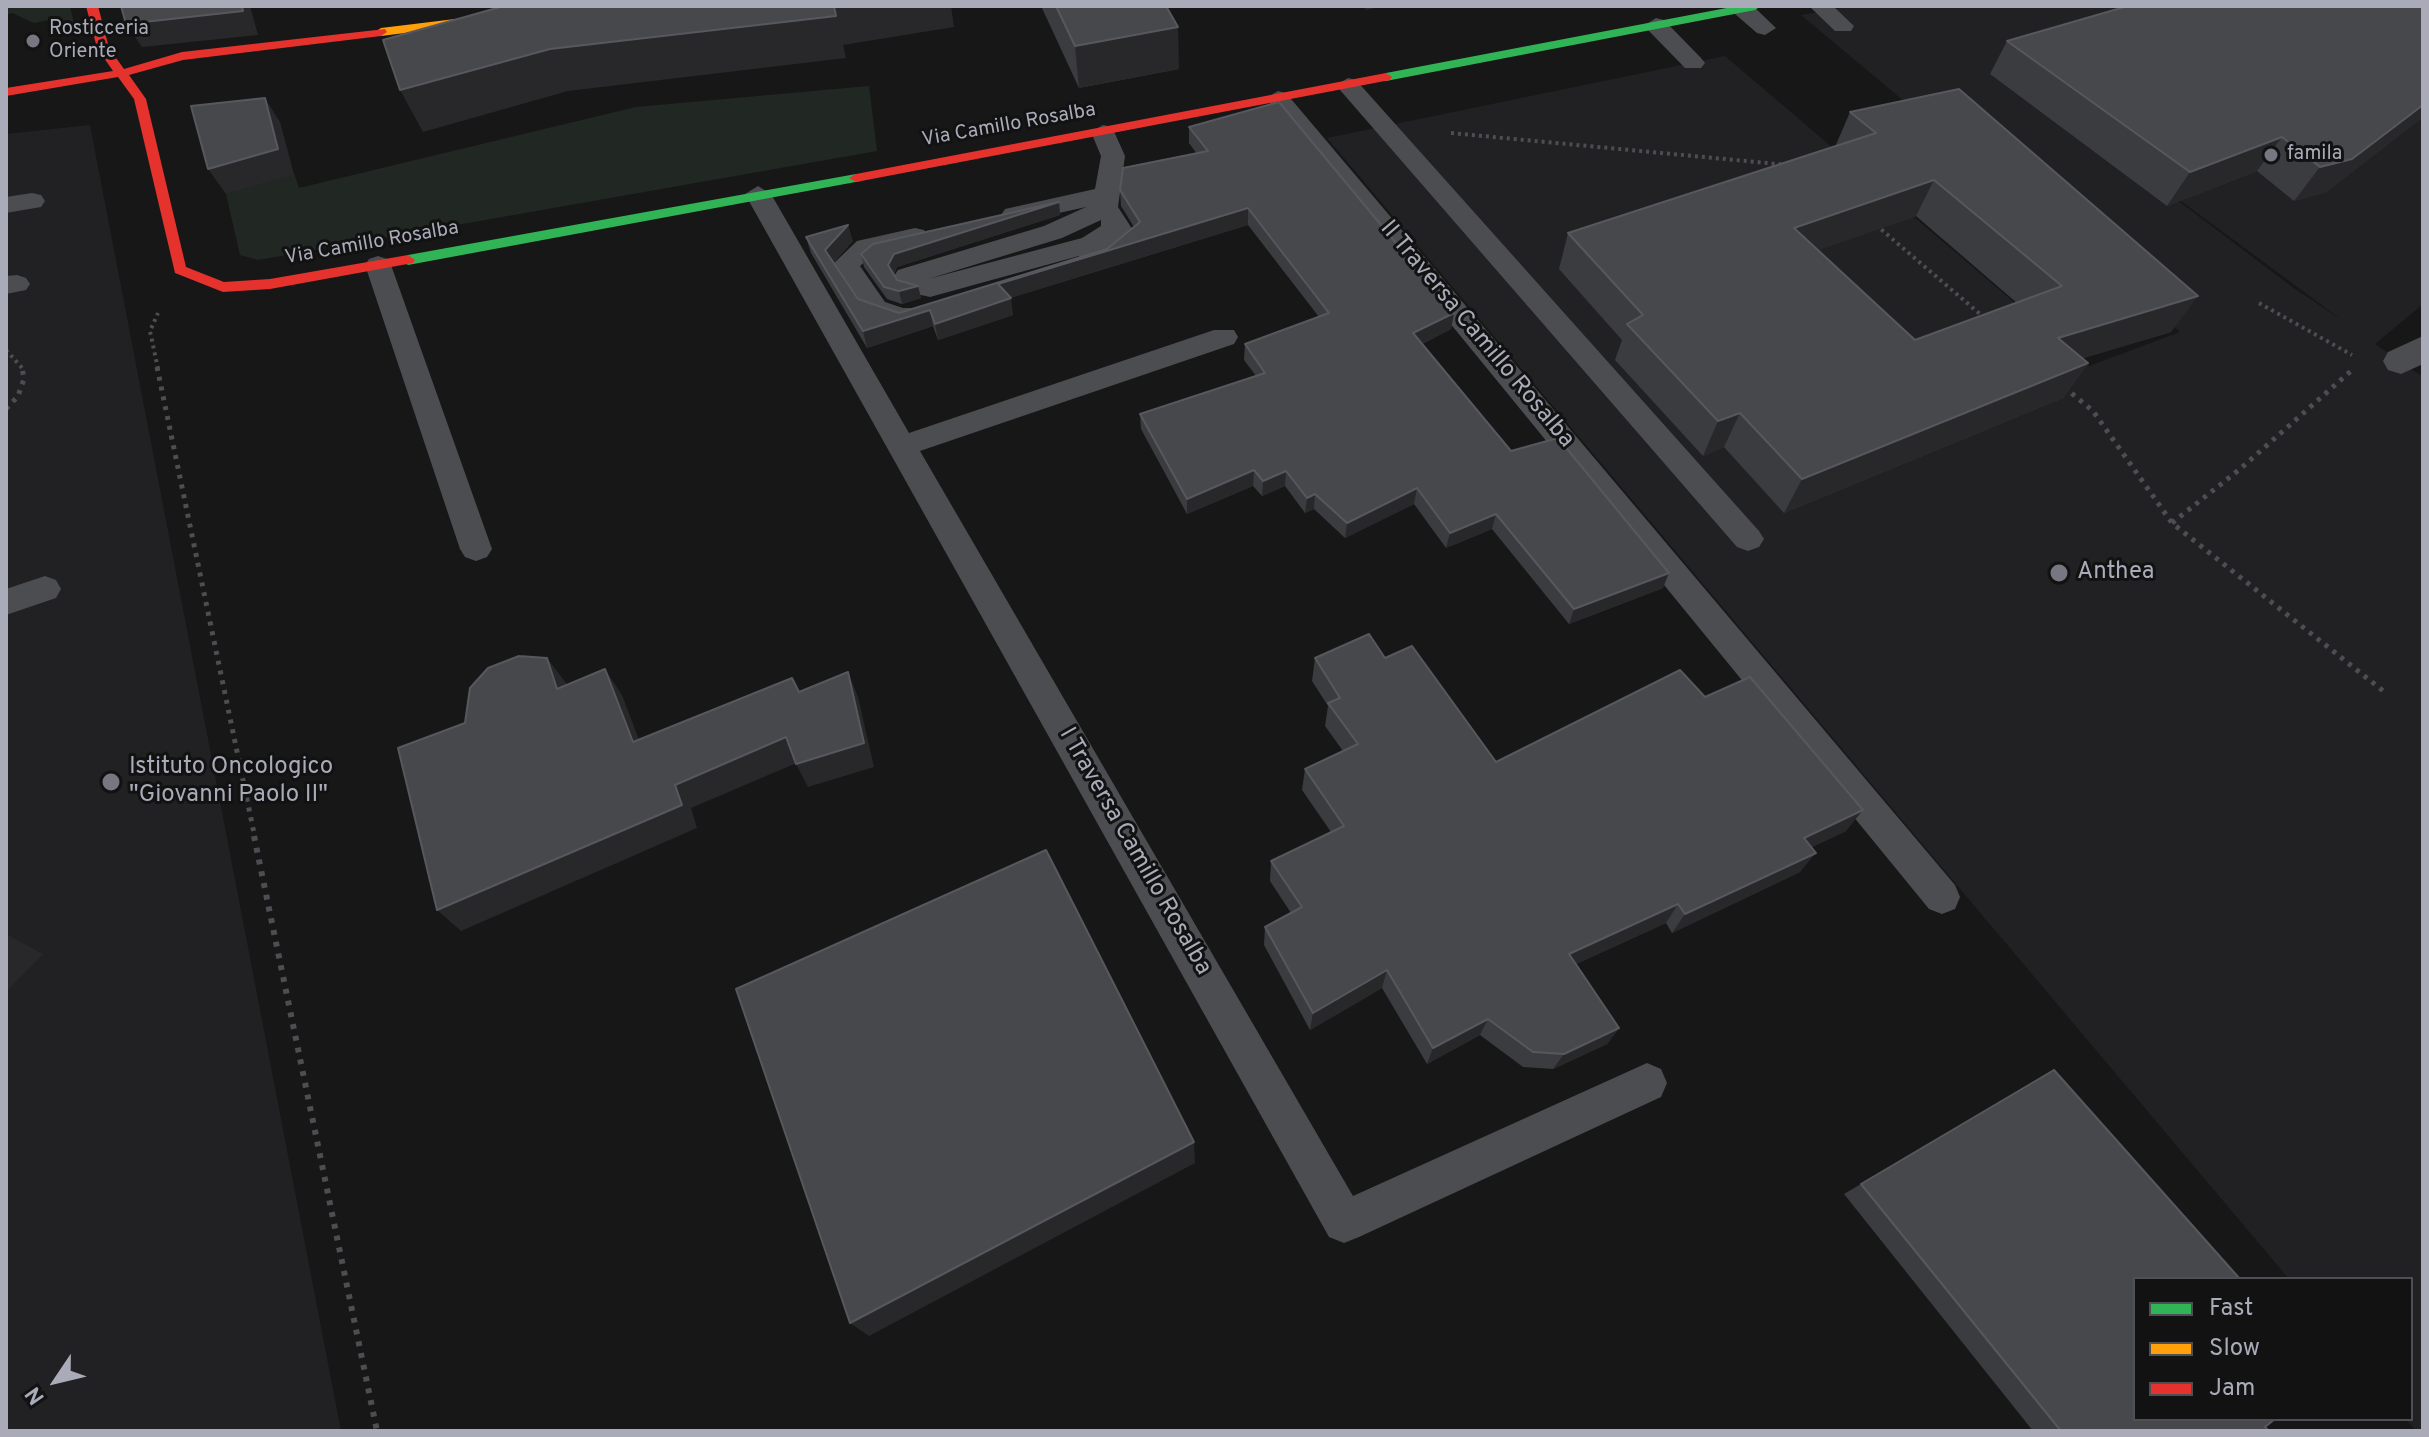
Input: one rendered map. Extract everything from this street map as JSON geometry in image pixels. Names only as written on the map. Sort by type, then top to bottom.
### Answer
[{"type":"street","points":[[92,6],[103,48],[140,99],[180,270]]},
{"type":"street","points":[[6,92],[123,73],[182,56],[590,6]]},
{"type":"street","name":"Via Camillo Rosalba","points":[[180,270],[223,287],[270,284],[1103,132],[1749,7]]},
{"type":"lane","points":[[1820,6],[1843,26]]},
{"type":"lane","points":[[1749,7],[1765,28]]},
{"type":"lane","points":[[1656,25],[1693,63]]},
{"type":"lane","points":[[1348,85],[1748,539]]},
{"type":"lane","name":"II Traversa Camillo Rosalba","points":[[1278,98],[1942,897]]},
{"type":"lane","points":[[1103,132],[1113,156],[1110,208],[1091,244],[930,288],[912,285],[907,276],[1053,232],[1110,208]]},
{"type":"lane","name":"I Traversa Camillo Rosalba","points":[[758,194],[1344,1222],[1647,1083]]},
{"type":"lane","points":[[6,205],[32,201]]},
{"type":"lane","points":[[986,221],[1110,208]]},
{"type":"lane","points":[[939,231],[866,247],[845,265],[875,308],[902,317],[1097,257],[1125,238],[1110,208]]},
{"type":"lane","points":[[378,265],[476,549]]},
{"type":"lane","points":[[902,446],[1224,337]]},
{"type":"lane","points":[[6,602],[45,589]]},
{"type":"path","points":[[1383,127],[1793,165]]},
{"type":"path","points":[[1868,218],[1998,330]]},
{"type":"path","points":[[180,270],[150,331],[377,1431]]},
{"type":"path","points":[[2259,303],[2363,361]]},
{"type":"path","points":[[6,350],[22,364],[24,379],[18,396],[6,409]]},
{"type":"path","points":[[2172,523],[2240,469],[2363,361],[2412,354]]},
{"type":"path","points":[[2058,381],[2093,411],[2172,523],[2387,694]]},
{"type":"shaded area","points":[[6,6],[70,6],[74,24],[53,19],[34,23],[12,13],[6,15]]},
{"type":"shaded area","name":"Anthea","points":[[1852,6],[2423,6],[2423,304],[2375,344],[2423,377],[2423,1431],[2416,1431],[2408,1421],[2413,1421],[2413,1277],[2287,1277],[1327,138],[1725,56],[2089,366],[2180,332],[1801,15]],"holes":[[[2070,119],[2342,320],[2295,289]]]},
{"type":"shaded area","points":[[869,86],[877,151],[258,260],[240,255],[226,194],[294,173],[299,188],[636,107]]},
{"type":"shaded area","name":"Istituto Oncologico \"Giovanni Paolo II\"","points":[[90,125],[341,1431],[6,1431],[6,134]]},
{"type":"building","points":[[121,6],[242,6],[243,11],[126,24]]},
{"type":"building","points":[[504,6],[834,6],[836,16],[550,49],[400,90],[383,40]]},
{"type":"building","points":[[1056,6],[1166,6],[1178,27],[1075,46]]},
{"type":"building","points":[[2128,6],[2423,6],[2423,105],[2352,159],[2320,167],[2282,137],[2190,172],[2007,41]]},
{"type":"building","points":[[1959,89],[2198,296],[2058,338],[2088,363],[1802,479],[1740,413],[1718,421],[1627,324],[1643,315],[1568,233],[1876,133],[1850,112]],"holes":[[[1934,180],[2062,286],[1915,340],[1794,228]]]},
{"type":"building","points":[[265,98],[278,149],[208,169],[191,106]]},
{"type":"building","points":[[1279,102],[1454,313],[1413,333],[1511,451],[1558,438],[1669,573],[1574,609],[1496,514],[1450,533],[1417,488],[1347,523],[1315,494],[1307,498],[1286,471],[1263,481],[1254,470],[1187,499],[1140,414],[1265,373],[1245,344],[1329,313],[1248,208],[998,284],[1011,298],[935,324],[930,310],[863,331],[806,237],[848,225],[825,250],[858,299],[899,313],[1107,249],[1140,222],[1120,190],[1123,168],[1208,151],[1189,127]]},
{"type":"building","points":[[1059,202],[894,254],[888,265],[897,280],[918,286],[899,291],[884,287],[861,254],[873,244]]},
{"type":"building","points":[[1369,634],[1385,658],[1412,646],[1496,762],[1680,670],[1705,697],[1750,677],[1863,810],[1804,838],[1816,853],[1685,914],[1678,904],[1569,954],[1619,1028],[1564,1054],[1533,1052],[1488,1019],[1433,1048],[1387,970],[1313,1013],[1265,927],[1302,907],[1271,861],[1344,826],[1305,769],[1358,744],[1328,703],[1340,698],[1315,658]]},
{"type":"building","points":[[519,656],[547,658],[557,689],[605,669],[633,742],[792,678],[799,692],[848,672],[864,743],[796,764],[786,737],[675,785],[682,805],[437,910],[398,748],[465,723],[470,688],[488,668]]},
{"type":"building","points":[[1046,850],[1194,1142],[850,1323],[736,989]]},
{"type":"building","points":[[2054,1070],[2238,1277],[2133,1277],[2133,1421],[2272,1421],[2265,1427],[2269,1431],[2061,1431],[1861,1184]]},
{"type":"traffic: fast","points":[[1386,77],[1755,6]]},
{"type":"traffic: fast","points":[[408,260],[856,178]]},
{"type":"traffic: slow","points":[[381,32],[590,6]]},
{"type":"traffic: jam","points":[[92,6],[103,48],[140,99],[180,270],[223,287],[270,284],[408,260]]},
{"type":"traffic: jam","points":[[6,92],[123,73],[182,56],[381,32]]},
{"type":"traffic: jam","points":[[856,178],[1386,77]]},
{"type":"place","name":"Rosticceria Oriente","points":[[33,41]]},
{"type":"place","name":"famila","points":[[2271,155]]},
{"type":"place","name":"Anthea","points":[[2059,573]]},
{"type":"place","name":"Istituto Oncologico \"Giovanni Paolo II\"","points":[[111,782]]}]
